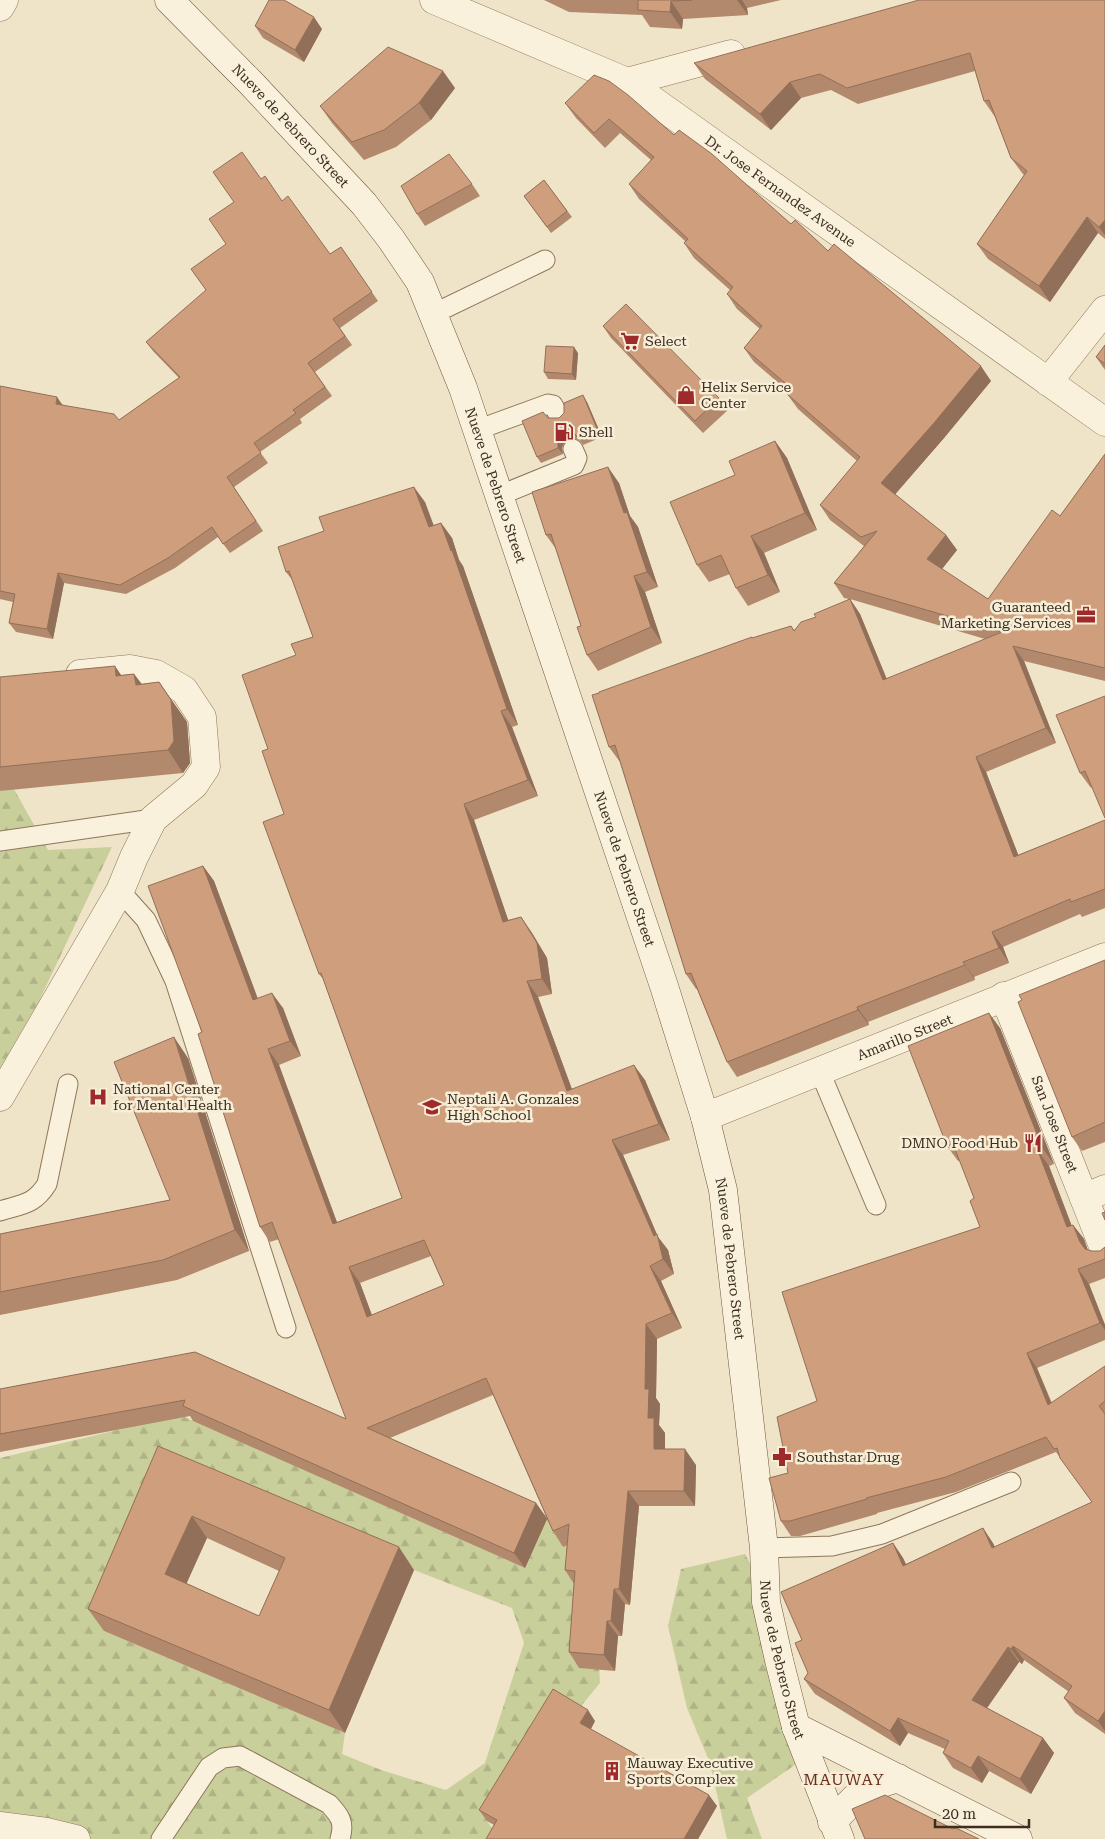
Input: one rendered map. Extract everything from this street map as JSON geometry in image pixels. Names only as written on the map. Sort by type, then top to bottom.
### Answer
[{"type":"street","points":[[0,7],[4,0]]},
{"type":"street","name":"Nueve de Pebrero Street","points":[[169,0],[251,83],[364,204],[391,239],[420,282],[463,388],[664,986],[705,1117],[723,1190],[764,1548],[766,1602],[796,1727],[836,1830]]},
{"type":"street","name":"Dr. Jose Fernandez Avenue","points":[[434,0],[627,82],[1105,422]]},
{"type":"street","points":[[627,82],[751,49]]},
{"type":"street","points":[[1048,382],[1105,310]]},
{"type":"street","points":[[0,1097],[120,891],[153,819],[194,785],[206,766],[202,717],[184,690],[156,674],[130,670],[56,676]]},
{"type":"street","name":"Amarillo Street","points":[[705,1117],[1105,957]]},
{"type":"street","name":"San Jose Street","points":[[1004,996],[1094,1193],[1105,1251]]},
{"type":"street","points":[[796,1727],[1018,1839]]},
{"type":"street","points":[[836,1830],[854,1799],[870,1787],[898,1778]]},
{"type":"street","points":[[0,1826],[47,1832],[76,1839]]},
{"type":"lane","points":[[433,314],[545,260]]},
{"type":"lane","points":[[476,430],[548,404],[552,405],[558,414]]},
{"type":"lane","points":[[498,496],[574,465],[577,458],[573,449]]},
{"type":"lane","points":[[0,840],[153,819]]},
{"type":"lane","points":[[120,891],[146,920],[175,981],[286,1328]]},
{"type":"lane","points":[[820,1072],[876,1205]]},
{"type":"lane","points":[[0,1211],[30,1202],[40,1196],[46,1184],[68,1084]]},
{"type":"lane","points":[[764,1548],[832,1546],[882,1534],[1011,1482]]},
{"type":"lane","points":[[161,1839],[209,1767],[223,1758],[240,1756],[329,1804],[338,1813],[344,1827],[340,1839]]},
{"type":"green space","points":[[14,789],[48,850],[112,847],[38,1003],[0,1068],[0,791]]},
{"type":"green space","points":[[180,1415],[525,1568],[543,1515],[581,1499],[595,1596],[600,1683],[487,1821],[500,1839],[0,1839],[0,1458]],"holes":[[[173,1468],[414,1570],[512,1608],[524,1643],[485,1763],[446,1790],[381,1770],[342,1754],[345,1733],[104,1631]]]},
{"type":"green space","points":[[745,1554],[760,1581],[802,1760],[747,1798],[762,1839],[727,1839],[710,1763],[687,1708],[668,1626],[681,1569]]},
{"type":"building","points":[[269,0],[284,0],[314,17],[295,50],[255,26]]},
{"type":"building","points":[[638,0],[692,0],[671,1],[670,12],[638,10]]},
{"type":"building","points":[[919,0],[1105,0],[1105,220],[1099,227],[1087,217],[1039,286],[977,244],[1027,171],[1011,158],[989,100],[984,101],[970,53],[847,88],[820,74],[790,82],[760,114],[694,63]]},
{"type":"building","points":[[388,47],[443,71],[419,103],[384,130],[352,142],[320,106]]},
{"type":"building","points":[[594,75],[609,81],[628,95],[674,135],[679,130],[712,154],[791,224],[795,220],[828,251],[834,244],[981,366],[881,483],[946,535],[927,559],[988,599],[1052,510],[1060,516],[1105,454],[1105,668],[1013,646],[1046,728],[976,757],[1014,857],[1105,820],[1105,889],[1071,902],[1070,899],[992,932],[999,948],[963,962],[965,965],[857,1007],[858,1010],[727,1062],[691,973],[686,974],[615,745],[609,747],[592,695],[752,637],[791,626],[794,631],[801,622],[816,617],[814,614],[850,599],[883,680],[1002,632],[834,583],[877,531],[861,537],[820,505],[860,457],[787,394],[792,389],[744,348],[762,326],[727,294],[733,287],[684,243],[688,239],[629,184],[654,157],[609,119],[594,133],[565,103]]},
{"type":"building","points":[[242,152],[261,179],[265,176],[282,201],[288,196],[330,254],[341,247],[372,292],[333,319],[345,336],[308,363],[325,387],[293,410],[296,413],[254,443],[261,453],[227,477],[256,521],[223,544],[212,527],[168,558],[120,585],[58,573],[47,629],[9,623],[15,594],[0,591],[0,386],[57,397],[56,404],[114,414],[119,420],[180,377],[146,342],[206,290],[191,269],[226,244],[209,219],[234,202],[213,172]]},
{"type":"building","points":[[449,154],[472,184],[417,214],[401,186]]},
{"type":"building","points":[[544,180],[567,211],[547,227],[524,196]]},
{"type":"building","points":[[626,304],[719,398],[695,421],[603,326]]},
{"type":"building","points":[[1105,345],[1105,364],[1096,357]]},
{"type":"building","points":[[546,346],[574,347],[572,374],[544,372]]},
{"type":"building","name":"Shell","points":[[583,395],[598,431],[579,439],[575,434],[565,433],[559,437],[558,448],[537,457],[522,421],[543,412],[548,418],[559,418],[564,413],[564,403]]},
{"type":"building","points":[[775,441],[805,513],[751,536],[768,575],[736,588],[721,555],[697,565],[670,502],[735,475],[729,461]]},
{"type":"building","points":[[608,467],[624,513],[627,512],[647,572],[634,576],[651,627],[587,655],[577,627],[581,626],[551,534],[546,535],[532,492]]},
{"type":"building","points":[[414,487],[429,527],[441,523],[507,709],[501,711],[528,780],[464,804],[503,922],[521,917],[537,943],[542,979],[527,981],[567,1091],[634,1065],[659,1124],[612,1140],[654,1236],[657,1234],[663,1259],[650,1266],[672,1313],[646,1324],[645,1389],[649,1389],[648,1418],[654,1418],[654,1449],[685,1449],[684,1491],[628,1491],[619,1589],[614,1589],[611,1621],[607,1621],[604,1655],[569,1652],[575,1571],[565,1570],[569,1524],[553,1531],[486,1378],[367,1428],[536,1503],[514,1553],[183,1406],[185,1400],[0,1434],[0,1389],[195,1352],[346,1419],[272,1222],[260,1227],[198,1034],[202,1032],[148,886],[203,866],[253,1000],[272,993],[290,1041],[268,1049],[333,1224],[402,1198],[321,973],[319,974],[263,822],[284,814],[262,751],[268,749],[242,675],[296,655],[291,644],[313,637],[289,571],[286,572],[278,547],[324,531],[319,517]],"holes":[[[424,1240],[444,1285],[367,1317],[349,1267]]]},
{"type":"building","points":[[115,666],[116,676],[134,674],[136,685],[159,682],[171,700],[174,741],[168,750],[0,767],[0,677]]},
{"type":"building","points":[[1105,696],[1105,818],[1085,771],[1080,773],[1056,715]]},
{"type":"building","points":[[1105,960],[1105,1122],[1072,1137],[1018,1002],[1022,1000],[1019,995]]},
{"type":"building","points":[[989,1013],[1043,1149],[1038,1151],[1067,1227],[1073,1225],[1085,1249],[1100,1251],[1105,1247],[1105,1259],[1078,1269],[1100,1323],[1027,1353],[1048,1405],[1105,1366],[1105,1401],[1099,1406],[1105,1414],[1105,1711],[1098,1721],[1064,1698],[1072,1686],[1013,1646],[1011,1649],[1008,1647],[972,1700],[1043,1738],[1020,1779],[978,1756],[971,1768],[943,1753],[949,1741],[898,1718],[890,1731],[804,1679],[808,1673],[795,1643],[802,1640],[781,1592],[893,1543],[903,1566],[983,1528],[992,1548],[1092,1502],[1060,1458],[1057,1448],[1054,1449],[1046,1437],[946,1477],[866,1498],[790,1521],[781,1521],[769,1478],[788,1473],[777,1417],[817,1401],[782,1292],[980,1227],[970,1201],[974,1198],[953,1144],[947,1146],[908,1046]]},
{"type":"building","points":[[174,1037],[235,1230],[163,1260],[0,1292],[0,1234],[170,1200],[114,1062]]},
{"type":"building","points":[[158,1446],[399,1547],[329,1710],[88,1609]],"holes":[[[192,1516],[285,1558],[259,1616],[165,1574]]]},
{"type":"building","points":[[553,1689],[588,1710],[580,1723],[709,1795],[684,1839],[486,1839],[497,1820],[479,1810]]},
{"type":"building","points":[[885,1795],[953,1829],[956,1828],[979,1839],[865,1839],[852,1809]]},
{"type":"place","name":"Select","points":[[630,341]]},
{"type":"place","name":"Helix Service Center","points":[[686,395]]},
{"type":"place","name":"Shell","points":[[564,432]]},
{"type":"place","name":"Guaranteed Marketing Services","points":[[1086,615]]},
{"type":"place","name":"National Center for Mental Health","points":[[98,1097]]},
{"type":"place","name":"Neptali A. Gonzales High School","points":[[432,1107]]},
{"type":"place","name":"DMNO Food Hub","points":[[1033,1143]]},
{"type":"place","name":"Southstar Drug","points":[[782,1457]]},
{"type":"place","name":"Mauway Executive Sports Complex","points":[[612,1771]]},
{"type":"district","name":"MAUWAY","points":[[844,1779]]}]
